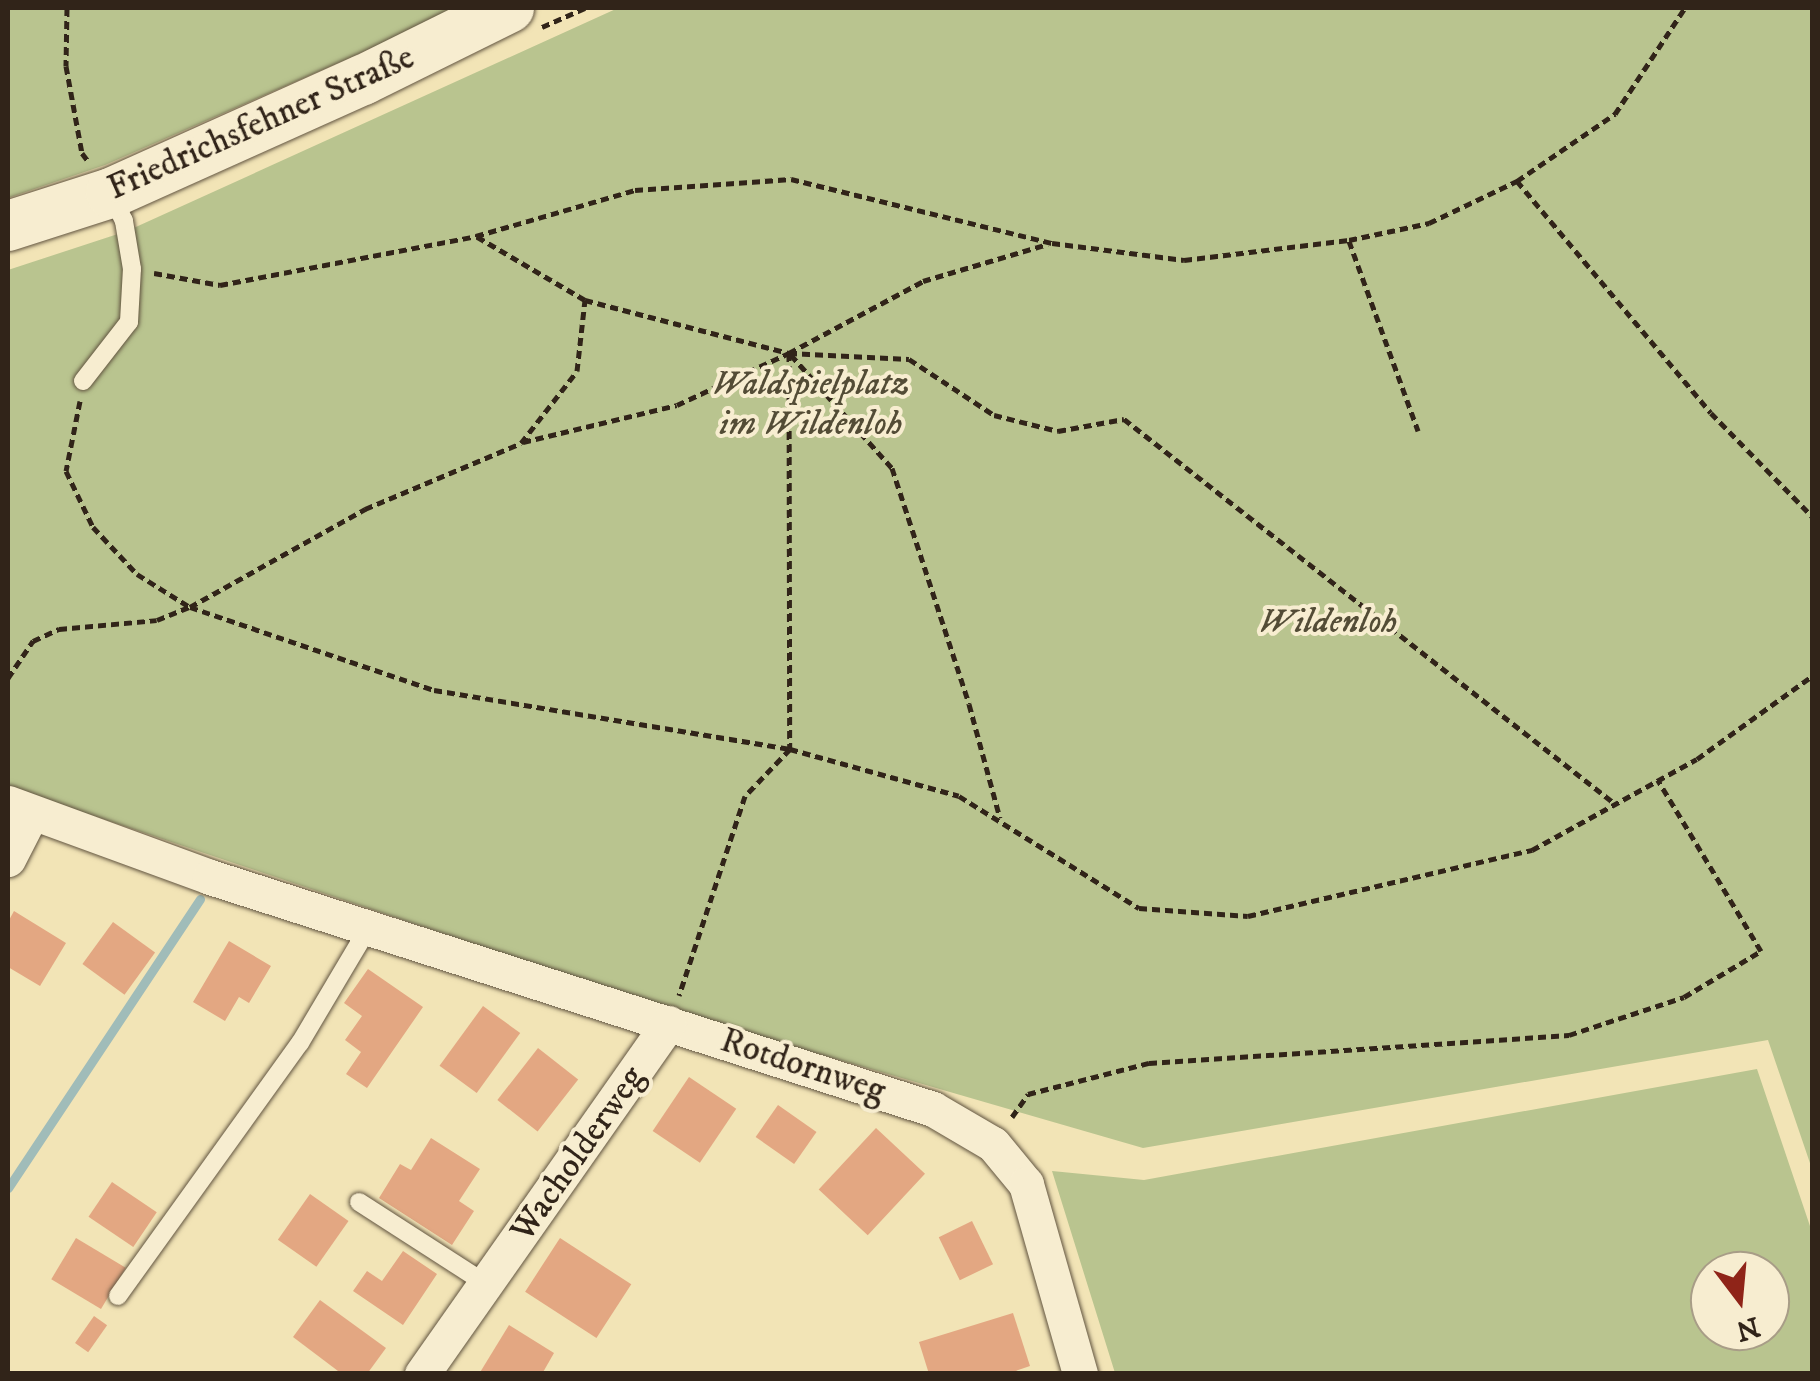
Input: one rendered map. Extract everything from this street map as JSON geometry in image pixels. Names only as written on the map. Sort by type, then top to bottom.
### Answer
[{"type":"main road","name":"Friedrichsfehner Straße","points":[[8,226],[111,193],[363,80],[509,8]]},
{"type":"street","name":"Rotdornweg","points":[[20,808],[210,878],[932,1108],[994,1144],[1026,1184],[1080,1374]]},
{"type":"street","points":[[8,859],[20,808]]},
{"type":"street","name":"Wacholderweg","points":[[422,1374],[670,1023]]},
{"type":"lane","points":[[84,382],[128,322],[132,269],[124,221],[111,193]]},
{"type":"lane","points":[[118,1296],[300,1043],[369,927]]},
{"type":"lane","points":[[359,1202],[486,1284]]},
{"type":"path","points":[[67,8],[66,66],[82,153],[111,193]]},
{"type":"path","points":[[132,269],[220,284],[476,236],[635,190],[790,179],[1052,243],[1184,260],[1349,240],[1429,223],[1518,181],[1615,114],[1685,8]]},
{"type":"path","points":[[1518,181],[1711,413],[1812,516]]},
{"type":"path","points":[[476,236],[585,300],[789,353],[908,359],[994,414],[1058,431],[1124,419],[1615,804]]},
{"type":"path","points":[[1349,240],[1418,431]]},
{"type":"path","points":[[8,678],[33,642],[59,629],[157,620],[190,607],[365,508],[520,443],[678,405],[789,353],[923,281],[1052,243]]},
{"type":"path","points":[[520,443],[576,371],[585,300]]},
{"type":"path","points":[[670,1023],[745,796],[790,749],[789,353]]},
{"type":"path","points":[[789,353],[892,468],[969,704],[1000,818]]},
{"type":"path","points":[[84,382],[66,470],[73,485],[93,527],[137,574],[190,607],[434,690],[790,749],[959,796],[1139,908],[1248,916],[1532,850],[1697,759],[1812,676]]},
{"type":"path","points":[[994,1144],[1028,1094],[1132,1068],[1569,1034],[1684,997],[1760,952],[1658,780]]},
{"type":"green space","points":[[8,8],[464,8],[105,165],[8,198]]},
{"type":"green space","name":"Wildenloh","points":[[618,8],[1812,8],[1812,1169],[1768,1040],[1143,1148],[691,1017],[8,787],[8,270],[127,231]]},
{"type":"green space","points":[[1757,1069],[1812,1232],[1812,1373],[1115,1373],[1052,1171],[1144,1180]]},
{"type":"building","points":[[14,911],[66,943],[40,986],[8,967],[8,922]]},
{"type":"building","points":[[113,922],[155,953],[125,995],[82,964]]},
{"type":"building","points":[[229,941],[271,966],[249,1003],[239,997],[225,1021],[193,1002]]},
{"type":"building","points":[[368,969],[423,1007],[367,1088],[346,1074],[361,1052],[345,1040],[362,1016],[344,1003]]},
{"type":"building","points":[[483,1006],[520,1033],[477,1093],[440,1066]]},
{"type":"building","points":[[538,1048],[578,1079],[538,1131],[497,1100]]},
{"type":"building","points":[[689,1077],[736,1109],[700,1163],[653,1131]]},
{"type":"building","points":[[778,1105],[817,1132],[794,1164],[756,1137]]},
{"type":"building","points":[[876,1128],[925,1174],[868,1235],[819,1189]]},
{"type":"building","points":[[431,1138],[480,1169],[459,1201],[474,1211],[452,1245],[379,1198],[400,1164],[411,1170]]},
{"type":"building","points":[[112,1182],[157,1212],[133,1247],[89,1217]]},
{"type":"building","points":[[310,1194],[349,1221],[316,1267],[278,1240]]},
{"type":"building","points":[[972,1221],[993,1264],[960,1280],[939,1237]]},
{"type":"building","points":[[76,1238],[126,1268],[101,1309],[51,1279]]},
{"type":"building","points":[[560,1238],[631,1284],[596,1338],[525,1292]]},
{"type":"building","points":[[403,1251],[437,1274],[403,1325],[353,1291],[367,1271],[382,1281]]},
{"type":"building","points":[[320,1300],[386,1348],[367,1374],[342,1374],[293,1337]]},
{"type":"building","points":[[1013,1313],[1030,1366],[1007,1374],[929,1374],[919,1342]]},
{"type":"building","points":[[94,1316],[107,1325],[88,1352],[75,1343]]},
{"type":"building","points":[[509,1325],[554,1353],[542,1374],[479,1374]]},
{"type":"waterway","points":[[8,1188],[200,899]]},
{"type":"park label","name":"Waldspielplatz im Wildenloh","points":[[811,404]]}]
